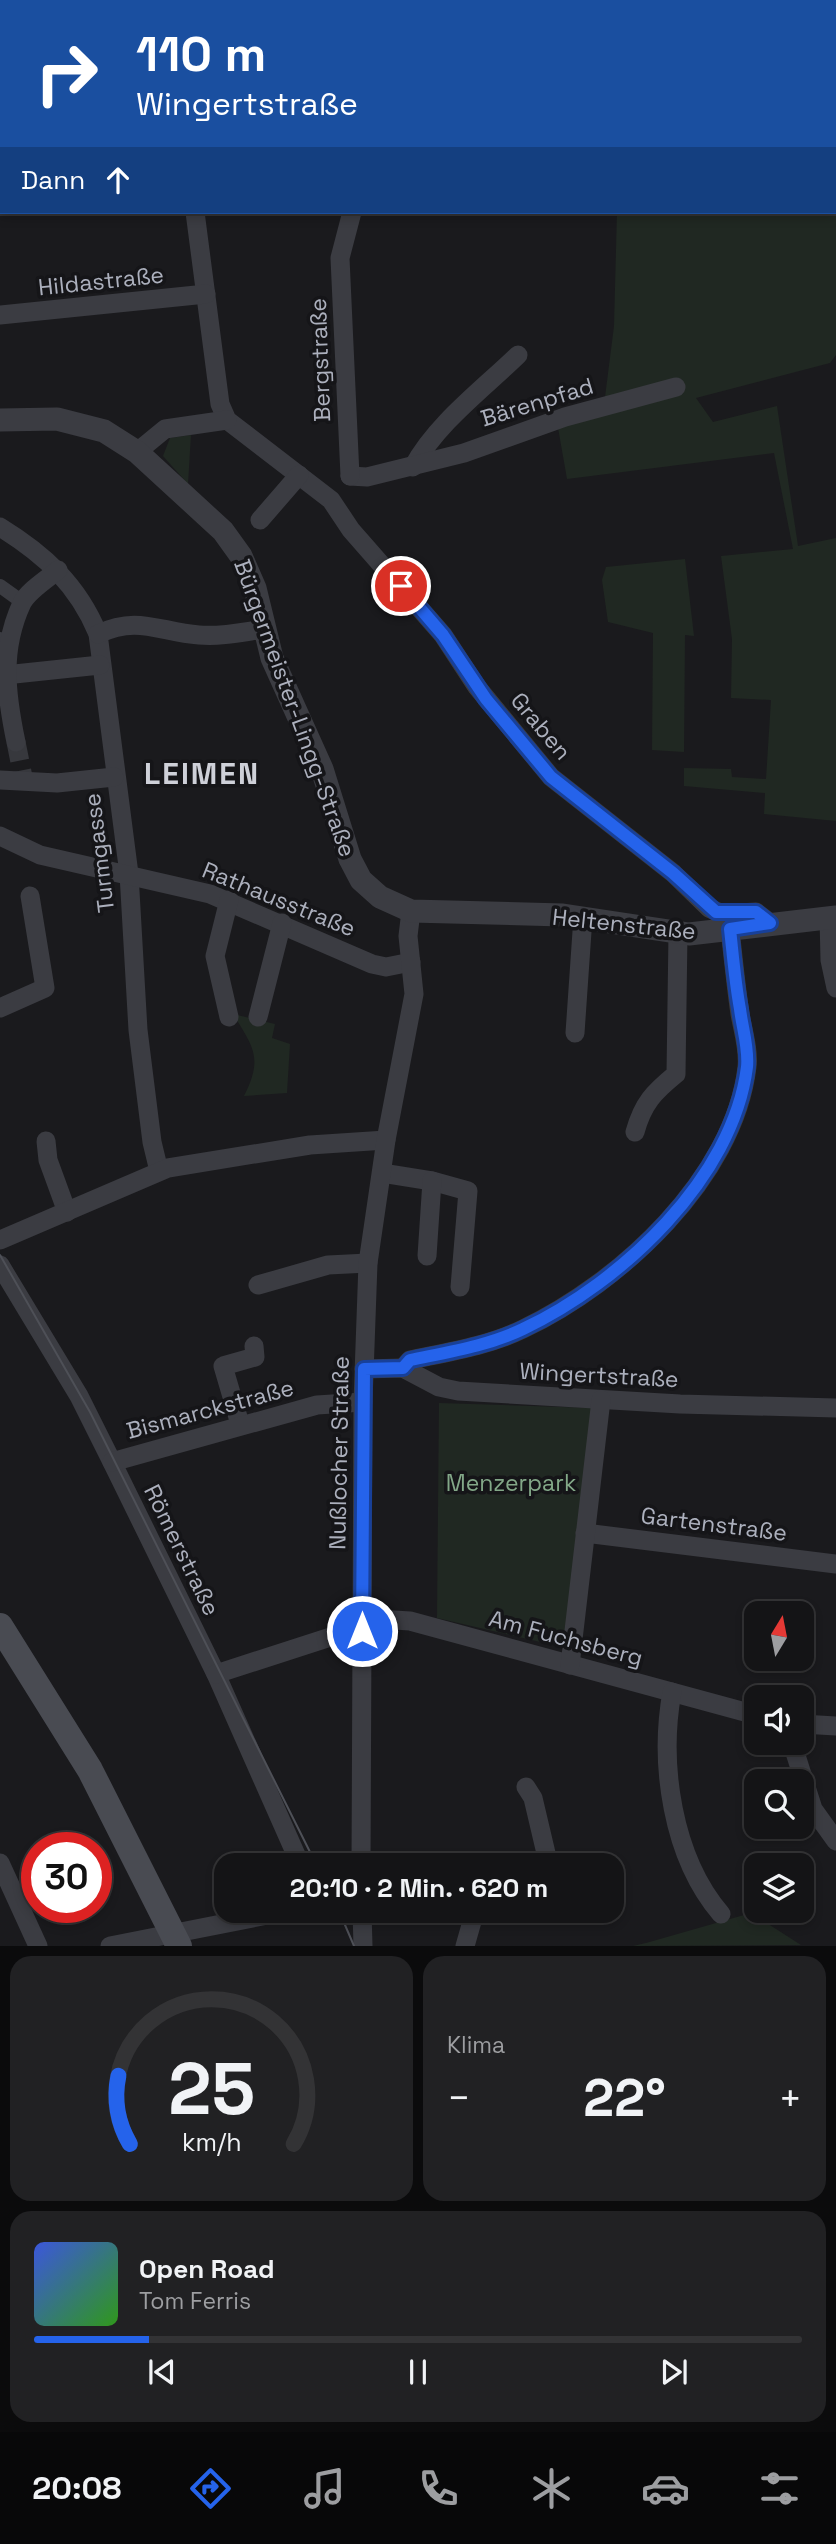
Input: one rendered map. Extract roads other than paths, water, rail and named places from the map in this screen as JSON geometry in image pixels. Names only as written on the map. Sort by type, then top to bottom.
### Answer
[{"type":"main road","points":[[0,1626],[90,1770],[176,1938]]},
{"type":"street","points":[[137,452],[165,429],[227,420],[220,404],[195,214]]},
{"type":"street","name":"Bergstraße","points":[[351,476],[340,268],[352,214]]},
{"type":"street","name":"Hildastraße","points":[[0,315],[206,294]]},
{"type":"street","name":"Bärenpfad","points":[[413,467],[420,454],[447,424],[518,355]]},
{"type":"street","name":"Bärenpfad","points":[[351,476],[367,477],[413,467],[464,453],[565,416],[676,387]]},
{"type":"street","name":"Bürgermeister-Lingg-Straße","points":[[0,420],[32,418],[73,421],[104,430],[137,452],[223,531],[238,551],[255,588],[278,673],[328,783],[355,870],[369,888],[411,911]]},
{"type":"street","name":"Graben","points":[[227,420],[324,494],[443,635],[477,687],[551,777],[673,873],[709,908],[722,914],[756,912],[770,923]]},
{"type":"street","points":[[260,520],[299,475]]},
{"type":"street","points":[[324,494],[351,476]]},
{"type":"street","name":"Turmgasse","points":[[0,527],[37,550],[58,570],[83,604],[98,634],[114,777],[129,874],[138,1030],[152,1142],[159,1171]]},
{"type":"street","points":[[16,742],[5,675],[23,601],[58,570]]},
{"type":"street","points":[[0,586],[21,601],[9,641],[0,639]]},
{"type":"street","points":[[98,634],[112,627],[142,623],[200,635],[264,629]]},
{"type":"street","points":[[5,675],[100,665]]},
{"type":"street","points":[[0,780],[57,783],[114,777]]},
{"type":"street","name":"Rathausstraße","points":[[0,836],[40,855],[129,874],[229,900],[378,966],[411,962]]},
{"type":"street","points":[[0,1007],[45,988],[30,896]]},
{"type":"street","points":[[229,900],[215,956],[229,1017]]},
{"type":"street","points":[[411,911],[408,936],[411,962]]},
{"type":"street","name":"Heltenstraße","points":[[411,911],[583,917],[678,933],[832,917]]},
{"type":"street","points":[[575,1033],[583,917]]},
{"type":"street","points":[[832,917],[830,960],[836,988]]},
{"type":"street","points":[[258,1017],[282,923]]},
{"type":"street","points":[[403,1368],[410,1360],[505,1337],[565,1307],[611,1272],[685,1201],[725,1142],[739,1109],[745,1079],[747,1059],[730,929]]},
{"type":"street","points":[[635,1132],[640,1112],[651,1094],[676,1074],[678,933]]},
{"type":"street","name":"Nußlocher Straße","points":[[361,1853],[363,1402],[368,1263],[386,1140],[414,994],[411,962]]},
{"type":"street","points":[[0,1240],[159,1171],[318,1144],[386,1140]]},
{"type":"street","points":[[46,1141],[48,1160],[67,1212]]},
{"type":"street","points":[[382,1173],[432,1181],[468,1191],[460,1287]]},
{"type":"street","points":[[427,1256],[432,1181]]},
{"type":"street","points":[[258,1285],[328,1265],[368,1263]]},
{"type":"street","name":"Römerstraße","points":[[0,1265],[79,1396],[113,1462],[216,1674],[295,1853]]},
{"type":"street","points":[[240,1424],[223,1366],[256,1359]]},
{"type":"street","name":"Wingertstraße","points":[[364,1369],[403,1368],[446,1389],[601,1400],[836,1408]]},
{"type":"street","points":[[570,1665],[601,1400]]},
{"type":"street","name":"Bismarckstraße","points":[[113,1462],[240,1424],[317,1405],[363,1402]]},
{"type":"street","name":"Gartenstraße","points":[[585,1533],[836,1564]]},
{"type":"street","name":"Am Fuchsberg","points":[[216,1674],[362,1625],[410,1622],[744,1712]]},
{"type":"street","points":[[672,1692],[667,1727],[676,1818],[692,1868],[709,1900],[721,1914]]},
{"type":"street","points":[[814,1725],[836,1726]]},
{"type":"street","points":[[796,1755],[813,1808],[836,1841]]},
{"type":"street","points":[[526,1787],[533,1798],[546,1853]]},
{"type":"street","points":[[0,1863],[38,1945]]},
{"type":"street","points":[[110,1945],[176,1938],[238,1923]]},
{"type":"street","points":[[362,1923],[363,1945]]},
{"type":"street","points":[[466,1945],[472,1923]]},
{"type":"tunnel","points":[[16,742],[23,777]]},
{"type":"tram line","points":[[0,1255],[90,1412],[310,1853]]},
{"type":"tram line","points":[[344,1923],[354,1946]]},
{"type":"district","name":"LEIMEN","points":[[202,773]]},
{"type":"park label","name":"Menzerpark","points":[[511,1483]]}]
